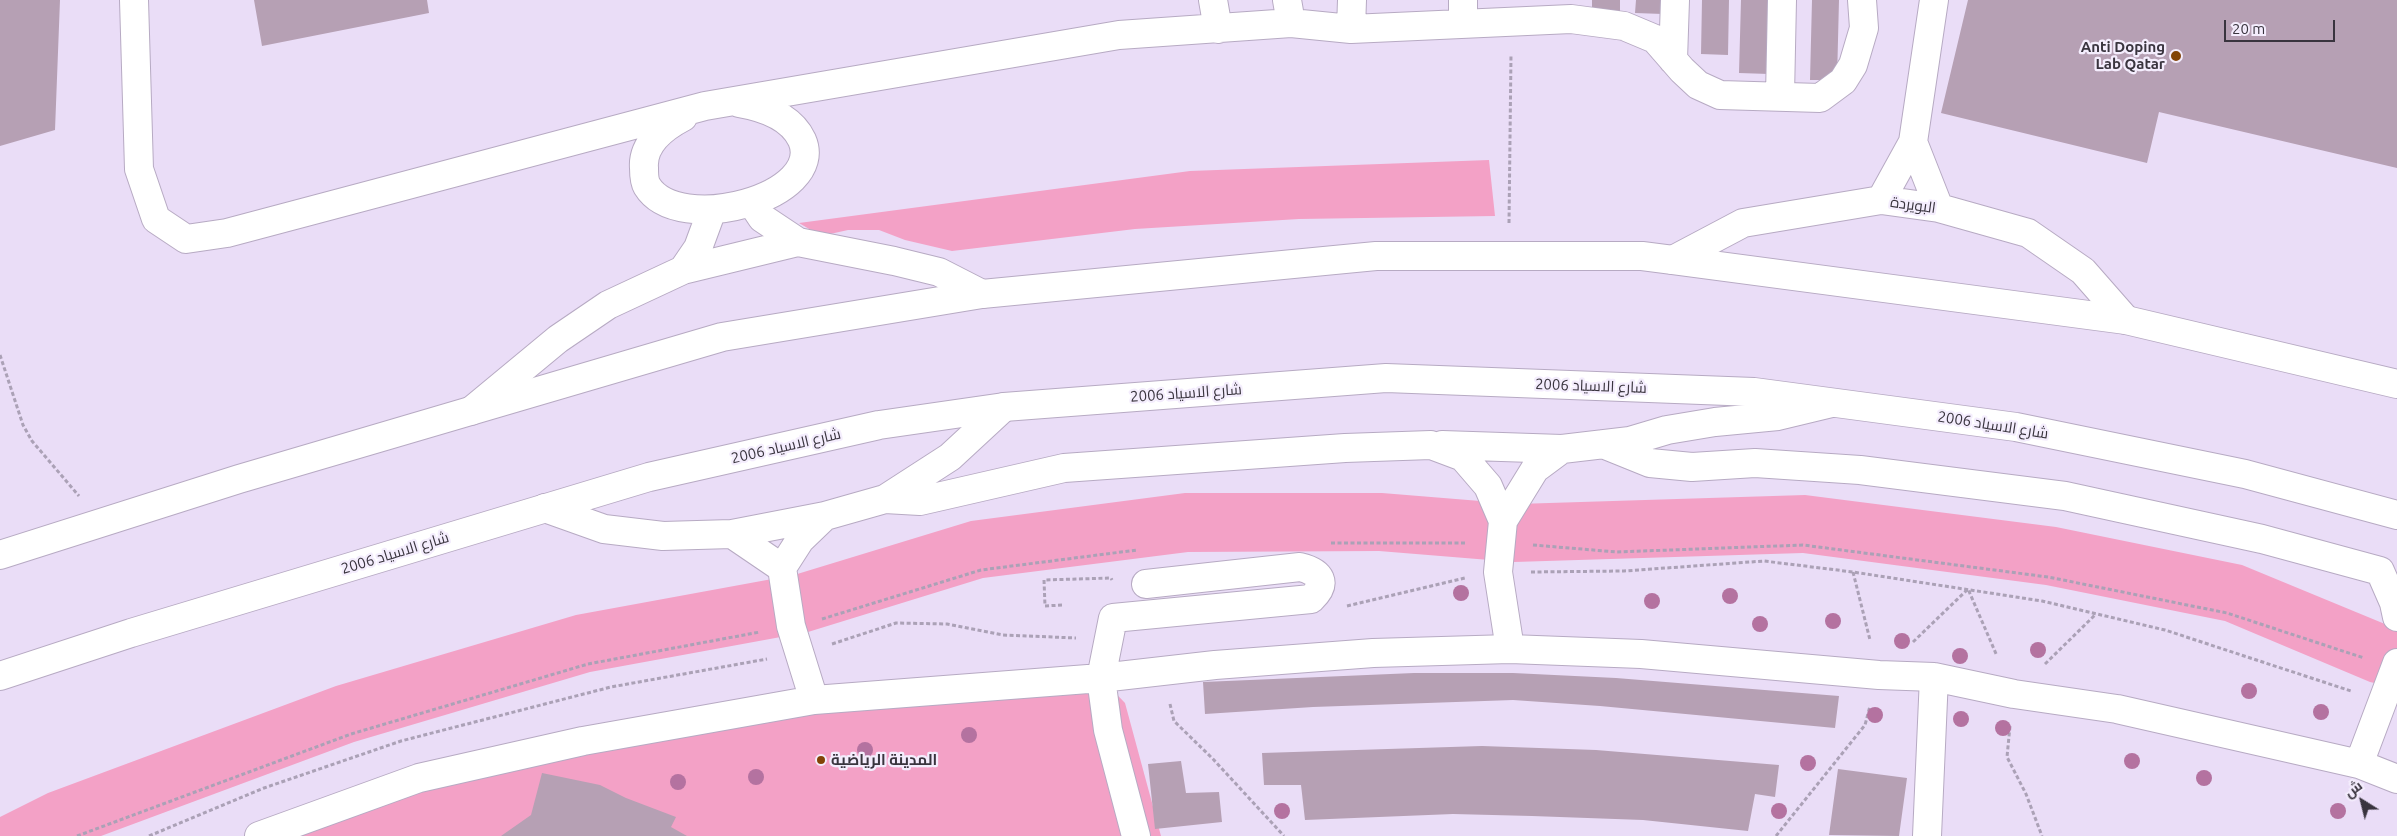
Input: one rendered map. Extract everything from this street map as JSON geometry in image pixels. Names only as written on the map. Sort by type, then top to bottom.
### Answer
[{"type":"main road","points":[[134,0],[139,169],[156,218],[186,239],[227,233],[717,104],[1119,35],[1218,29],[1289,12],[1351,30],[1463,12],[1512,21],[1571,9],[1624,26],[1655,39],[1698,85],[1720,94],[1820,98],[1843,81],[1853,65],[1864,28],[1862,0]]},
{"type":"main road","points":[[1214,0],[1218,29]]},
{"type":"main road","points":[[1351,30],[1352,0]]},
{"type":"main road","points":[[1673,60],[1675,0]]},
{"type":"main road","points":[[1780,96],[1782,0]]},
{"type":"main road","points":[[1881,200],[1914,142],[1934,0]]},
{"type":"main road","points":[[717,104],[757,106],[778,116],[794,127],[802,141],[803,159],[795,175],[780,189],[752,203],[712,210],[694,209],[665,202],[647,186],[643,164],[645,150],[665,129],[717,104]]},
{"type":"main road","points":[[1914,142],[1939,208]]},
{"type":"main road","name":"البويردة","points":[[1673,260],[1743,223],[1881,200],[1939,208],[2028,233],[2083,271],[2126,320]]},
{"type":"main road","points":[[752,203],[762,218],[798,242],[939,272],[982,294]]},
{"type":"main road","points":[[683,270],[698,248],[712,210]]},
{"type":"main road","points":[[471,411],[558,339],[608,305],[683,270],[798,242]]},
{"type":"main road","points":[[0,554],[239,479],[722,337],[982,294],[1376,256],[1642,256],[2126,320],[2397,384]]},
{"type":"main road","name":"شارع الاسياد 2006","points":[[0,676],[131,633],[649,477],[879,424],[1004,407],[1386,378],[1754,392],[2025,428],[2245,474],[2397,515]]},
{"type":"main road","points":[[885,498],[920,501],[1064,468],[1345,448],[1430,445],[1562,449],[1630,441],[1667,430],[1715,422],[1778,416],[1834,403]]},
{"type":"main road","points":[[545,508],[604,529],[663,536],[732,534],[825,516],[885,498],[950,457],[1004,407]]},
{"type":"main road","points":[[1603,444],[1650,463],[1692,467],[1755,463],[1860,470],[2065,496],[2262,539],[2389,574],[2397,617]]},
{"type":"main road","points":[[1430,445],[1463,457],[1488,486],[1503,521]]},
{"type":"main road","points":[[1510,649],[1498,572],[1503,521],[1535,469],[1562,449]]},
{"type":"main road","points":[[814,700],[790,626],[782,568],[800,540],[825,516]]},
{"type":"main road","points":[[732,534],[782,568]]},
{"type":"main road","points":[[1136,836],[1108,730],[1101,678],[1113,618],[1311,599],[1318,592],[1321,584],[1319,577],[1314,572],[1300,568],[1146,584]]},
{"type":"main road","points":[[259,836],[419,778],[583,741],[814,700],[1101,678],[1373,653],[1510,649],[1641,654],[1879,675],[1934,677],[2014,694],[2116,709],[2359,764],[2397,779]]},
{"type":"main road","points":[[2359,764],[2397,663]]},
{"type":"main road","points":[[1927,836],[1934,677]]},
{"type":"path","points":[[1509,256],[1512,21]]},
{"type":"path","points":[[0,355],[23,425],[32,441],[86,504],[95,524]]},
{"type":"path","points":[[1776,836],[1865,725],[1879,675],[1853,572]]},
{"type":"path","points":[[1062,605],[1045,606],[1044,580],[1112,578],[1113,618]]},
{"type":"path","points":[[1879,675],[1968,589],[2014,694],[2007,757],[2026,794],[2042,836]]},
{"type":"path","points":[[2014,694],[2096,614]]},
{"type":"path","points":[[1164,671],[1174,721],[1213,759],[1284,836]]},
{"type":"shaded area","points":[[1489,160],[1495,216],[1299,219],[1135,229],[952,251],[905,240],[879,230],[848,230],[821,236],[799,223],[1190,171]]},
{"type":"shaded area","points":[[1185,493],[1382,493],[1517,504],[1805,495],[2056,527],[2242,565],[2397,629],[2397,688],[2370,682],[2225,621],[2046,585],[1803,553],[1514,562],[1379,551],[1188,552],[983,578],[808,632],[590,672],[354,742],[101,836],[0,836],[0,817],[48,793],[336,686],[576,615],[794,575],[971,521]]},
{"type":"shaded area","name":"المدينة الرياضية","points":[[1101,678],[1125,703],[1161,836],[259,836],[583,741]]},
{"type":"building","points":[[0,0],[60,0],[55,130],[0,146]]},
{"type":"building","points":[[254,0],[427,0],[429,13],[262,46]]},
{"type":"building","points":[[1592,0],[1620,0],[1620,11],[1592,10]]},
{"type":"building","points":[[1636,0],[1664,0],[1663,14],[1635,13]]},
{"type":"building","points":[[1702,0],[1729,0],[1728,55],[1701,54]]},
{"type":"building","points":[[1741,0],[1770,0],[1769,74],[1739,73]]},
{"type":"building","points":[[1812,0],[1839,0],[1837,80],[1810,80]]},
{"type":"building","name":"Anti Doping Lab Qatar","points":[[1968,0],[2397,0],[2397,168],[2159,112],[2147,163],[1941,113]]},
{"type":"building","points":[[1414,673],[1513,673],[1616,678],[1839,696],[1835,728],[1600,706],[1513,700],[1313,707],[1205,714],[1203,682]]},
{"type":"building","points":[[1482,746],[1596,750],[1779,765],[1775,797],[1755,794],[1748,831],[1643,820],[1453,814],[1305,820],[1301,785],[1264,785],[1262,753]]},
{"type":"building","points":[[1181,761],[1186,793],[1219,792],[1222,822],[1155,829],[1148,764]]},
{"type":"building","points":[[1838,769],[1907,778],[1899,836],[1829,835]]},
{"type":"building","points":[[542,773],[600,785],[626,798],[676,817],[671,827],[687,836],[501,836],[531,815]]},
{"type":"place","name":"Anti Doping Lab Qatar","points":[[2176,56]]},
{"type":"place","name":"المدينة الرياضية","points":[[821,760]]}]
